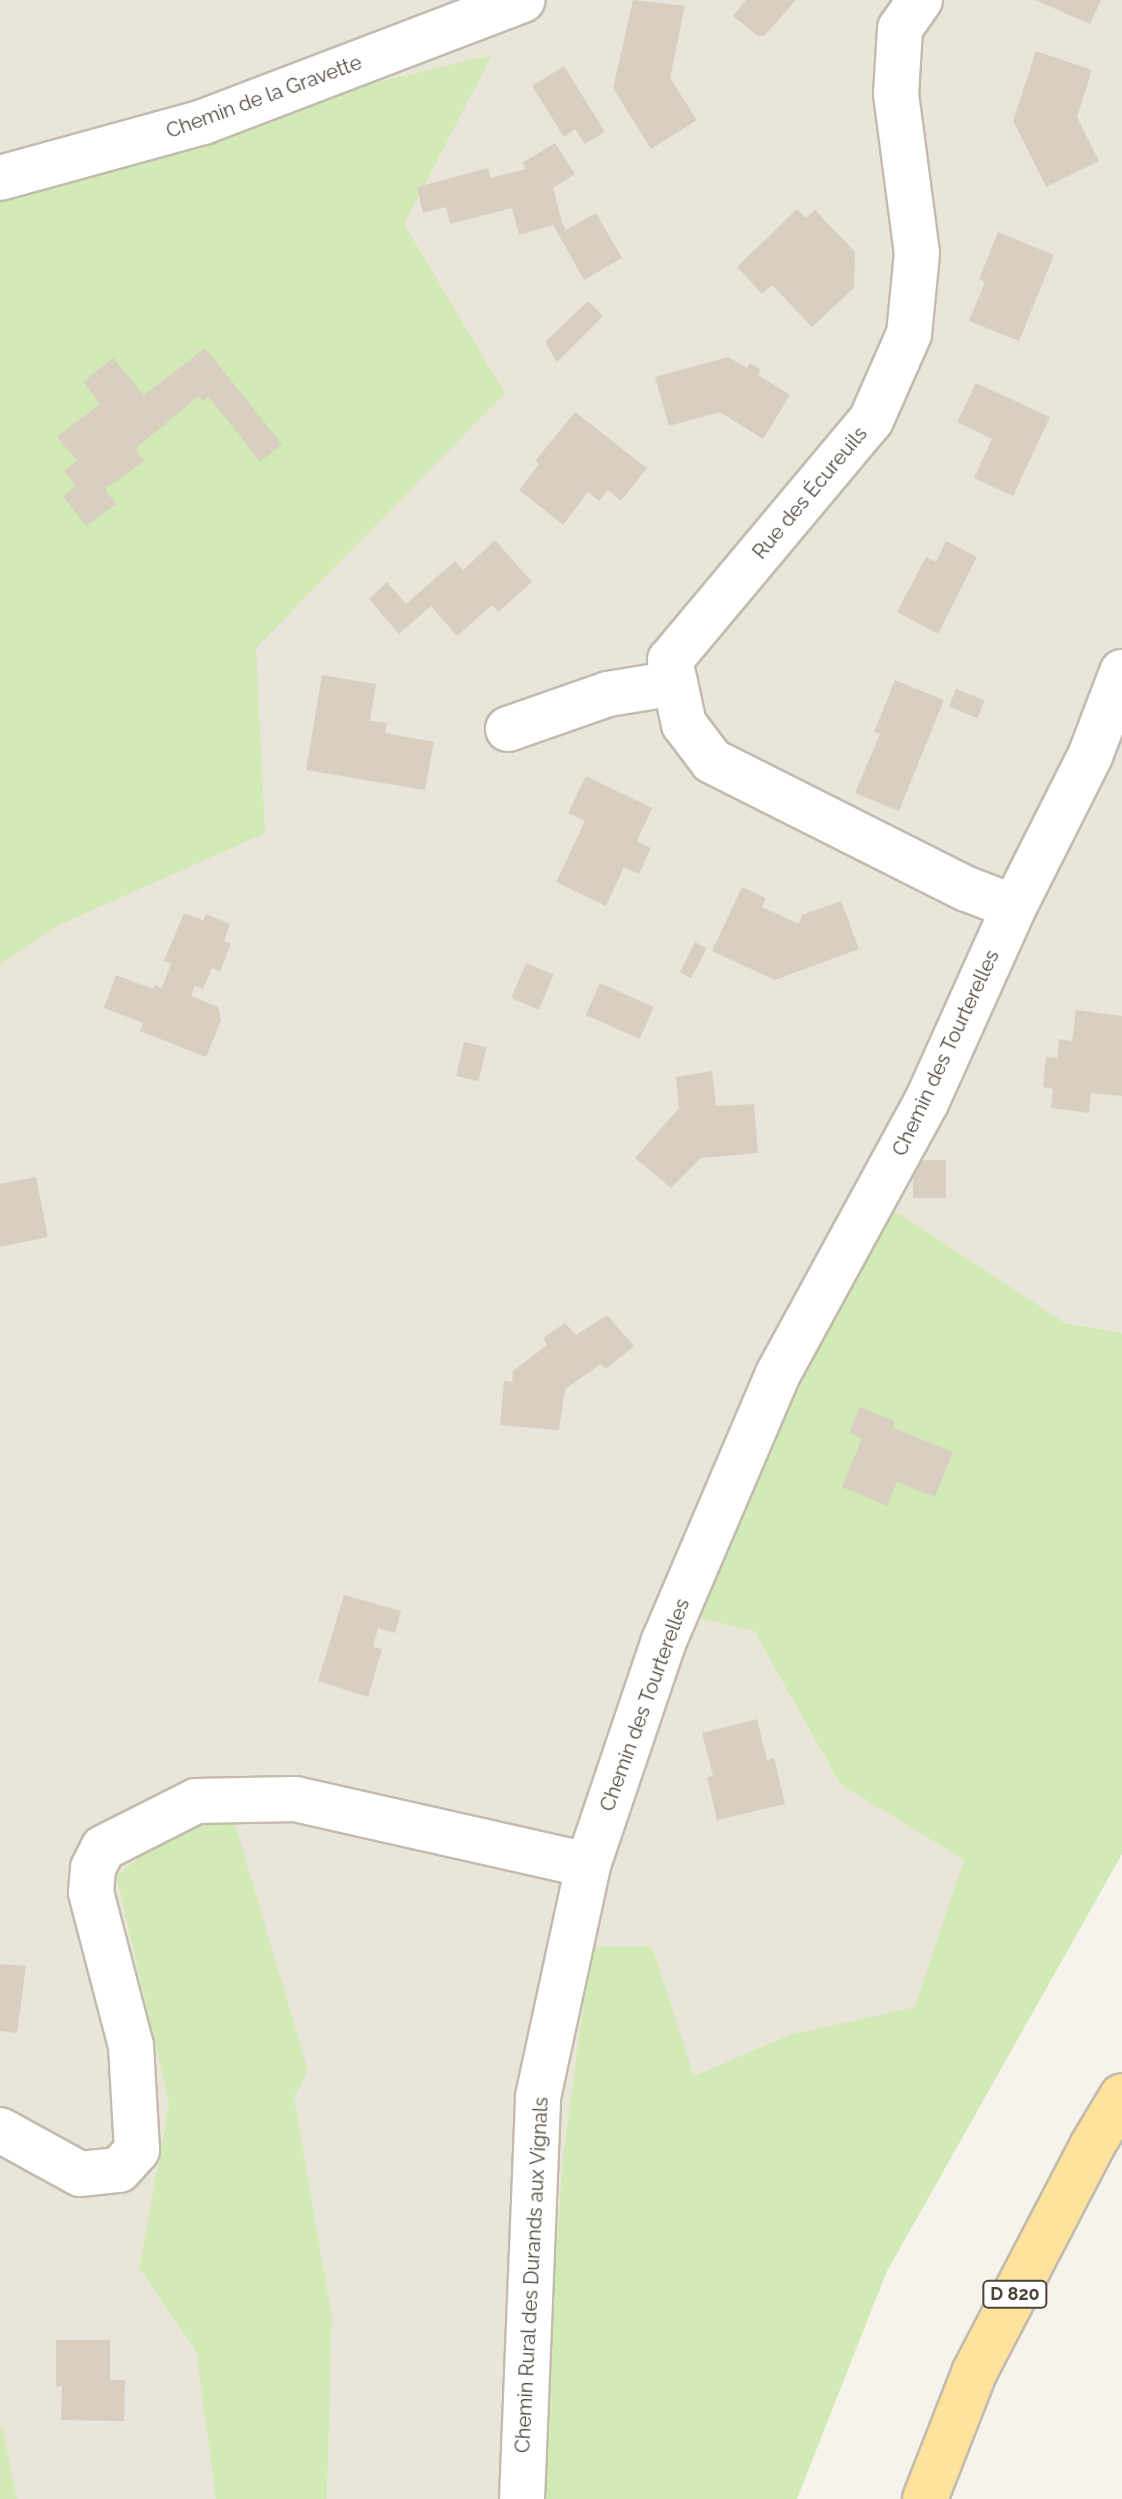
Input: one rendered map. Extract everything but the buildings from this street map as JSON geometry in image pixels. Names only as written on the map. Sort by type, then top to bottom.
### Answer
[{"type":"main road","name":"D 820","points":[[925,2499],[974,2373],[1092,2146],[1122,2096]]},
{"type":"street","name":"Chemin de la Gravette","points":[[0,178],[203,122],[522,0]]},
{"type":"street","name":"Rue des Écureuils","points":[[920,0],[900,29],[896,94],[917,253],[909,334],[871,420],[670,660],[684,724],[712,761],[967,889],[1014,907]]},
{"type":"street","name":"Chemin des Tourterelles","points":[[588,1865],[664,1641],[778,1374],[926,1103],[1014,907],[1090,756],[1122,672]]},
{"type":"street","points":[[508,729],[608,694],[675,683]]},
{"type":"street","points":[[0,2130],[80,2174],[119,2170],[137,2150],[131,2046],[91,1892],[93,1868],[103,1848],[196,1801],[295,1799],[588,1865]]},
{"type":"street","name":"Chemin Rural des Durands aux Vignals","points":[[522,2499],[538,2097],[588,1865]]},
{"type":"shaded area","points":[[0,0],[1122,0],[1122,1333],[1065,1323],[885,1205],[754,1631],[840,1784],[964,1860],[915,2007],[789,2035],[694,2077],[652,1947],[562,2166],[540,2499],[327,2499],[332,2317],[294,2097],[116,1876],[169,2104],[139,2268],[196,2351],[216,2499],[17,2499],[3,2428],[0,2428]]},
{"type":"green space","points":[[492,55],[404,224],[505,393],[256,648],[265,833],[57,926],[0,964],[0,197],[167,132]]},
{"type":"green space","points":[[885,1204],[1065,1323],[1122,1333],[1122,1854],[886,2273],[797,2499],[540,2499],[562,2166],[591,1947],[652,1947],[694,2076],[789,2035],[915,2007],[964,1860],[840,1784],[754,1631],[696,1617],[788,1379]]},
{"type":"green space","points":[[192,1816],[234,1820],[308,2071],[294,2097],[332,2317],[327,2499],[216,2499],[196,2351],[139,2268],[169,2104],[116,1876]]},
{"type":"green space","points":[[0,2428],[3,2428],[17,2499],[0,2499]]}]
